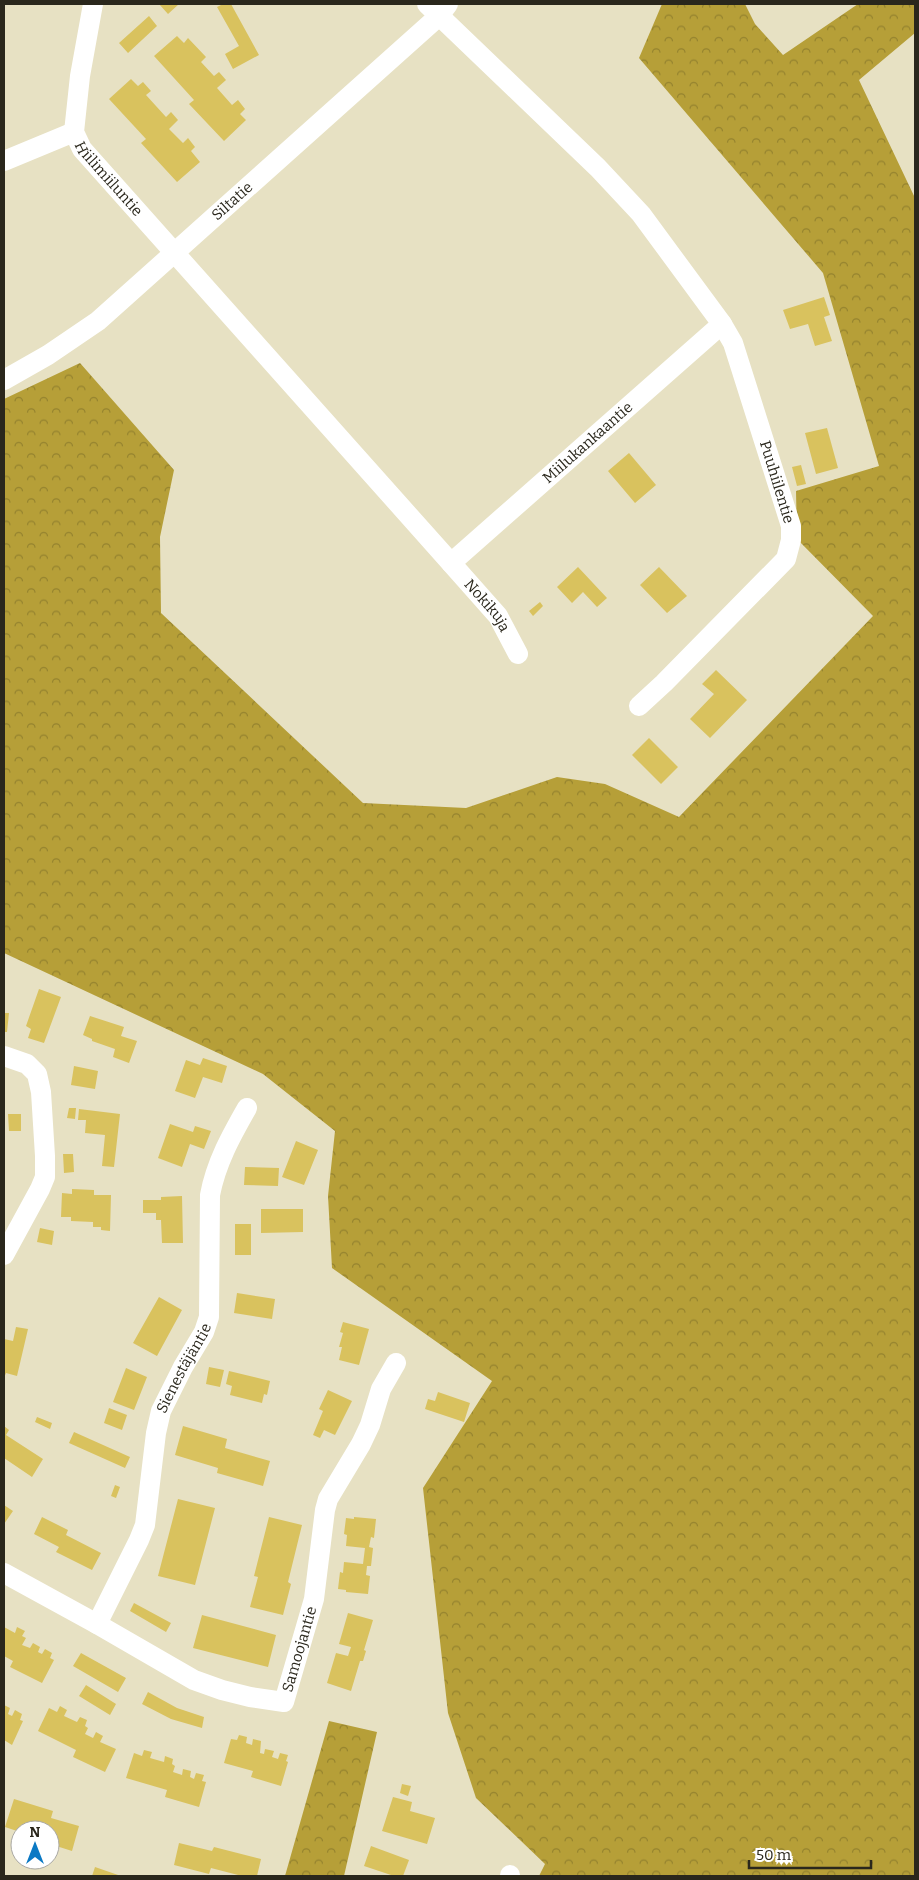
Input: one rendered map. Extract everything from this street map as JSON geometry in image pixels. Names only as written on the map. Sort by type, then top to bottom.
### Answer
[{"type":"street","name":"Hiilimiiluntie","points":[[93,4],[80,76],[74,132],[82,149],[172,253]]},
{"type":"street","points":[[438,8],[598,168],[641,214],[722,324]]},
{"type":"street","name":"Siltatie","points":[[4,380],[48,355],[98,321],[438,8]]},
{"type":"street","points":[[4,161],[74,132]]},
{"type":"street","points":[[172,253],[451,563]]},
{"type":"street","name":"Miilukankaantie","points":[[451,563],[722,324]]},
{"type":"street","name":"Puuhiilentie","points":[[639,706],[786,560],[792,540],[792,526],[733,344],[722,324]]},
{"type":"street","name":"Nokikuja","points":[[451,563],[498,616],[518,654]]},
{"type":"street","points":[[4,1056],[27,1064],[37,1074],[41,1092],[45,1156],[44,1177],[40,1189],[4,1255]]},
{"type":"street","name":"Sienestäjäntie","points":[[97,1624],[145,1525],[156,1433],[161,1410],[204,1332],[209,1317],[210,1195],[226,1144],[247,1108]]},
{"type":"street","name":"Samoojantie","points":[[4,1573],[194,1680],[250,1698],[284,1702],[314,1600],[328,1499],[361,1444],[370,1425],[381,1390],[396,1364]]},
{"type":"green space","points":[[662,4],[745,4],[755,24],[783,55],[858,4],[915,4],[915,33],[859,80],[915,198],[915,1876],[539,1876],[545,1864],[476,1798],[448,1713],[423,1488],[492,1381],[332,1268],[328,1196],[335,1131],[263,1074],[4,953],[4,399],[80,363],[174,470],[160,537],[161,613],[363,803],[466,808],[557,777],[605,784],[679,817],[873,616],[797,539],[796,491],[879,466],[823,273],[639,58]]},
{"type":"green space","points":[[329,1721],[377,1732],[344,1876],[285,1876]]},
{"type":"building","points":[[159,4],[179,4],[168,14]]},
{"type":"building","points":[[223,4],[231,4],[259,55],[233,69],[225,54],[239,46],[217,7]]},
{"type":"building","points":[[149,16],[157,26],[128,53],[119,43]]},
{"type":"building","points":[[177,36],[184,43],[188,38],[206,57],[201,62],[214,76],[219,72],[226,80],[217,88],[232,105],[238,100],[245,109],[240,114],[246,120],[224,141],[189,104],[194,100],[154,56]]},
{"type":"building","points":[[131,79],[138,86],[143,82],[151,91],[146,95],[166,117],[171,112],[178,120],[169,129],[183,143],[188,138],[195,147],[191,151],[200,162],[177,182],[141,143],[146,139],[109,99]]},
{"type":"building","points":[[824,297],[830,315],[824,317],[832,341],[815,346],[808,324],[790,329],[783,310]]},
{"type":"building","points":[[827,428],[838,468],[816,474],[805,433]]},
{"type":"building","points":[[629,453],[656,485],[635,503],[608,471]]},
{"type":"building","points":[[801,465],[806,484],[797,486],[792,467]]},
{"type":"building","points":[[578,567],[607,598],[597,607],[583,592],[572,603],[557,587]]},
{"type":"building","points":[[659,567],[687,596],[667,613],[640,585]]},
{"type":"building","points":[[540,602],[543,606],[533,616],[529,611]]},
{"type":"building","points":[[716,670],[747,700],[710,738],[690,719],[714,694],[702,684]]},
{"type":"building","points":[[649,738],[678,767],[661,784],[632,755]]},
{"type":"building","points":[[39,989],[61,997],[44,1043],[28,1038],[31,1029],[26,1026]]},
{"type":"building","points":[[4,1013],[9,1013],[7,1032],[4,1032]]},
{"type":"building","points":[[90,1016],[124,1027],[121,1036],[137,1041],[129,1063],[113,1057],[115,1049],[92,1041],[92,1039],[83,1035]]},
{"type":"building","points":[[203,1058],[227,1066],[222,1083],[203,1077],[195,1098],[175,1091],[186,1060],[200,1065]]},
{"type":"building","points":[[74,1066],[98,1071],[95,1089],[71,1085]]},
{"type":"building","points":[[69,1108],[76,1108],[75,1119],[67,1118]]},
{"type":"building","points":[[79,1109],[120,1114],[114,1167],[102,1166],[105,1135],[85,1133],[86,1120],[78,1120]]},
{"type":"building","points":[[8,1114],[21,1114],[21,1131],[9,1131]]},
{"type":"building","points":[[170,1124],[193,1132],[195,1126],[211,1131],[204,1149],[190,1144],[182,1167],[158,1158]]},
{"type":"building","points":[[296,1141],[318,1150],[304,1185],[282,1177]]},
{"type":"building","points":[[63,1154],[73,1154],[74,1172],[64,1173]]},
{"type":"building","points":[[245,1167],[279,1168],[278,1186],[244,1185]]},
{"type":"building","points":[[72,1189],[94,1190],[94,1195],[111,1195],[110,1231],[101,1230],[101,1227],[93,1227],[93,1222],[71,1221],[71,1217],[61,1217],[62,1193],[72,1194]]},
{"type":"building","points":[[182,1196],[183,1243],[162,1243],[161,1220],[156,1220],[156,1213],[143,1213],[143,1200],[161,1200],[161,1197]]},
{"type":"building","points":[[261,1209],[303,1209],[303,1232],[261,1233]]},
{"type":"building","points":[[235,1224],[251,1224],[251,1255],[235,1255]]},
{"type":"building","points":[[40,1228],[54,1231],[52,1245],[37,1242]]},
{"type":"building","points":[[237,1293],[275,1299],[272,1319],[234,1313]]},
{"type":"building","points":[[159,1297],[182,1310],[157,1356],[133,1343]]},
{"type":"building","points":[[343,1322],[369,1329],[359,1365],[339,1360],[342,1347],[339,1347],[343,1333],[340,1332]]},
{"type":"building","points":[[16,1327],[28,1329],[17,1376],[6,1373],[4,1378],[4,1339],[13,1341]]},
{"type":"building","points":[[209,1367],[224,1370],[220,1387],[206,1384]]},
{"type":"building","points":[[126,1368],[147,1377],[134,1410],[113,1402]]},
{"type":"building","points":[[229,1371],[270,1381],[267,1395],[264,1394],[262,1403],[230,1395],[232,1386],[226,1384]]},
{"type":"building","points":[[328,1390],[352,1401],[335,1435],[324,1430],[320,1438],[313,1435],[323,1411],[319,1409]]},
{"type":"building","points":[[438,1392],[470,1403],[464,1422],[425,1409],[428,1399],[435,1401]]},
{"type":"building","points":[[109,1408],[127,1415],[122,1430],[104,1423]]},
{"type":"building","points":[[37,1417],[52,1423],[50,1429],[35,1422]]},
{"type":"building","points":[[4,1426],[9,1430],[6,1435],[43,1459],[32,1477],[4,1458]]},
{"type":"building","points":[[183,1426],[227,1439],[225,1448],[270,1461],[263,1486],[217,1473],[218,1468],[175,1455]]},
{"type":"building","points":[[74,1432],[130,1457],[125,1468],[69,1443]]},
{"type":"building","points":[[115,1485],[120,1487],[116,1498],[111,1496]]},
{"type":"building","points":[[178,1499],[215,1508],[195,1585],[158,1576]]},
{"type":"building","points":[[4,1505],[13,1511],[4,1524]]},
{"type":"building","points":[[42,1517],[68,1530],[66,1535],[101,1553],[92,1570],[56,1552],[59,1547],[34,1534]]},
{"type":"building","points":[[269,1517],[302,1525],[288,1582],[291,1584],[283,1615],[250,1607],[258,1577],[254,1576]]},
{"type":"building","points":[[354,1517],[376,1519],[374,1538],[371,1537],[369,1547],[373,1548],[371,1566],[367,1566],[366,1575],[370,1576],[368,1594],[346,1592],[346,1590],[338,1589],[340,1572],[343,1573],[344,1562],[363,1564],[365,1548],[346,1546],[347,1535],[344,1534],[346,1518],[354,1519]]},
{"type":"building","points":[[134,1603],[171,1623],[166,1632],[130,1611]]},
{"type":"building","points":[[348,1613],[373,1620],[364,1650],[366,1651],[363,1661],[360,1661],[351,1691],[327,1683],[336,1653],[348,1656],[351,1647],[339,1644]]},
{"type":"building","points":[[202,1615],[276,1635],[268,1667],[193,1648]]},
{"type":"building","points":[[4,1627],[15,1633],[17,1627],[25,1631],[22,1636],[26,1638],[22,1645],[30,1648],[33,1643],[40,1647],[38,1652],[42,1654],[45,1649],[52,1653],[50,1658],[54,1660],[42,1683],[10,1667],[13,1661],[4,1656]]},
{"type":"building","points":[[81,1653],[126,1678],[118,1692],[73,1666]]},
{"type":"building","points":[[86,1685],[116,1704],[110,1715],[79,1696]]},
{"type":"building","points":[[148,1692],[177,1708],[204,1717],[202,1728],[171,1719],[142,1704]]},
{"type":"building","points":[[4,1705],[10,1708],[8,1714],[12,1716],[15,1710],[22,1714],[20,1720],[23,1721],[12,1745],[4,1740]]},
{"type":"building","points":[[60,1706],[67,1710],[64,1716],[77,1722],[80,1717],[87,1720],[85,1726],[88,1728],[85,1734],[93,1738],[96,1732],[103,1736],[100,1742],[116,1749],[105,1772],[73,1757],[76,1750],[38,1731],[49,1708],[57,1712]]},
{"type":"building","points":[[239,1735],[247,1737],[246,1743],[252,1745],[253,1739],[261,1741],[260,1753],[264,1754],[265,1749],[274,1751],[272,1757],[278,1759],[280,1753],[288,1755],[286,1761],[288,1762],[281,1786],[251,1777],[253,1771],[224,1763],[231,1739],[237,1740]]},
{"type":"building","points":[[144,1750],[152,1752],[150,1758],[164,1762],[165,1756],[173,1759],[172,1764],[175,1766],[173,1772],[182,1775],[183,1769],[191,1771],[190,1777],[194,1779],[196,1773],[204,1775],[202,1781],[206,1782],[199,1807],[165,1797],[167,1790],[126,1778],[134,1753],[142,1756]]},
{"type":"building","points":[[402,1784],[411,1786],[408,1796],[400,1793]]},
{"type":"building","points":[[393,1797],[412,1802],[410,1811],[435,1818],[427,1844],[382,1831]]},
{"type":"building","points":[[14,1799],[53,1811],[51,1818],[58,1820],[10,1820],[10,1829],[5,1827]]},
{"type":"building","points":[[60,1821],[79,1826],[72,1851],[60,1847]]},
{"type":"building","points":[[179,1843],[212,1851],[214,1847],[261,1859],[257,1876],[242,1876],[211,1868],[209,1874],[174,1865]]},
{"type":"building","points":[[371,1846],[409,1860],[403,1876],[394,1876],[364,1866]]},
{"type":"building","points":[[95,1867],[121,1876],[92,1876]]}]
